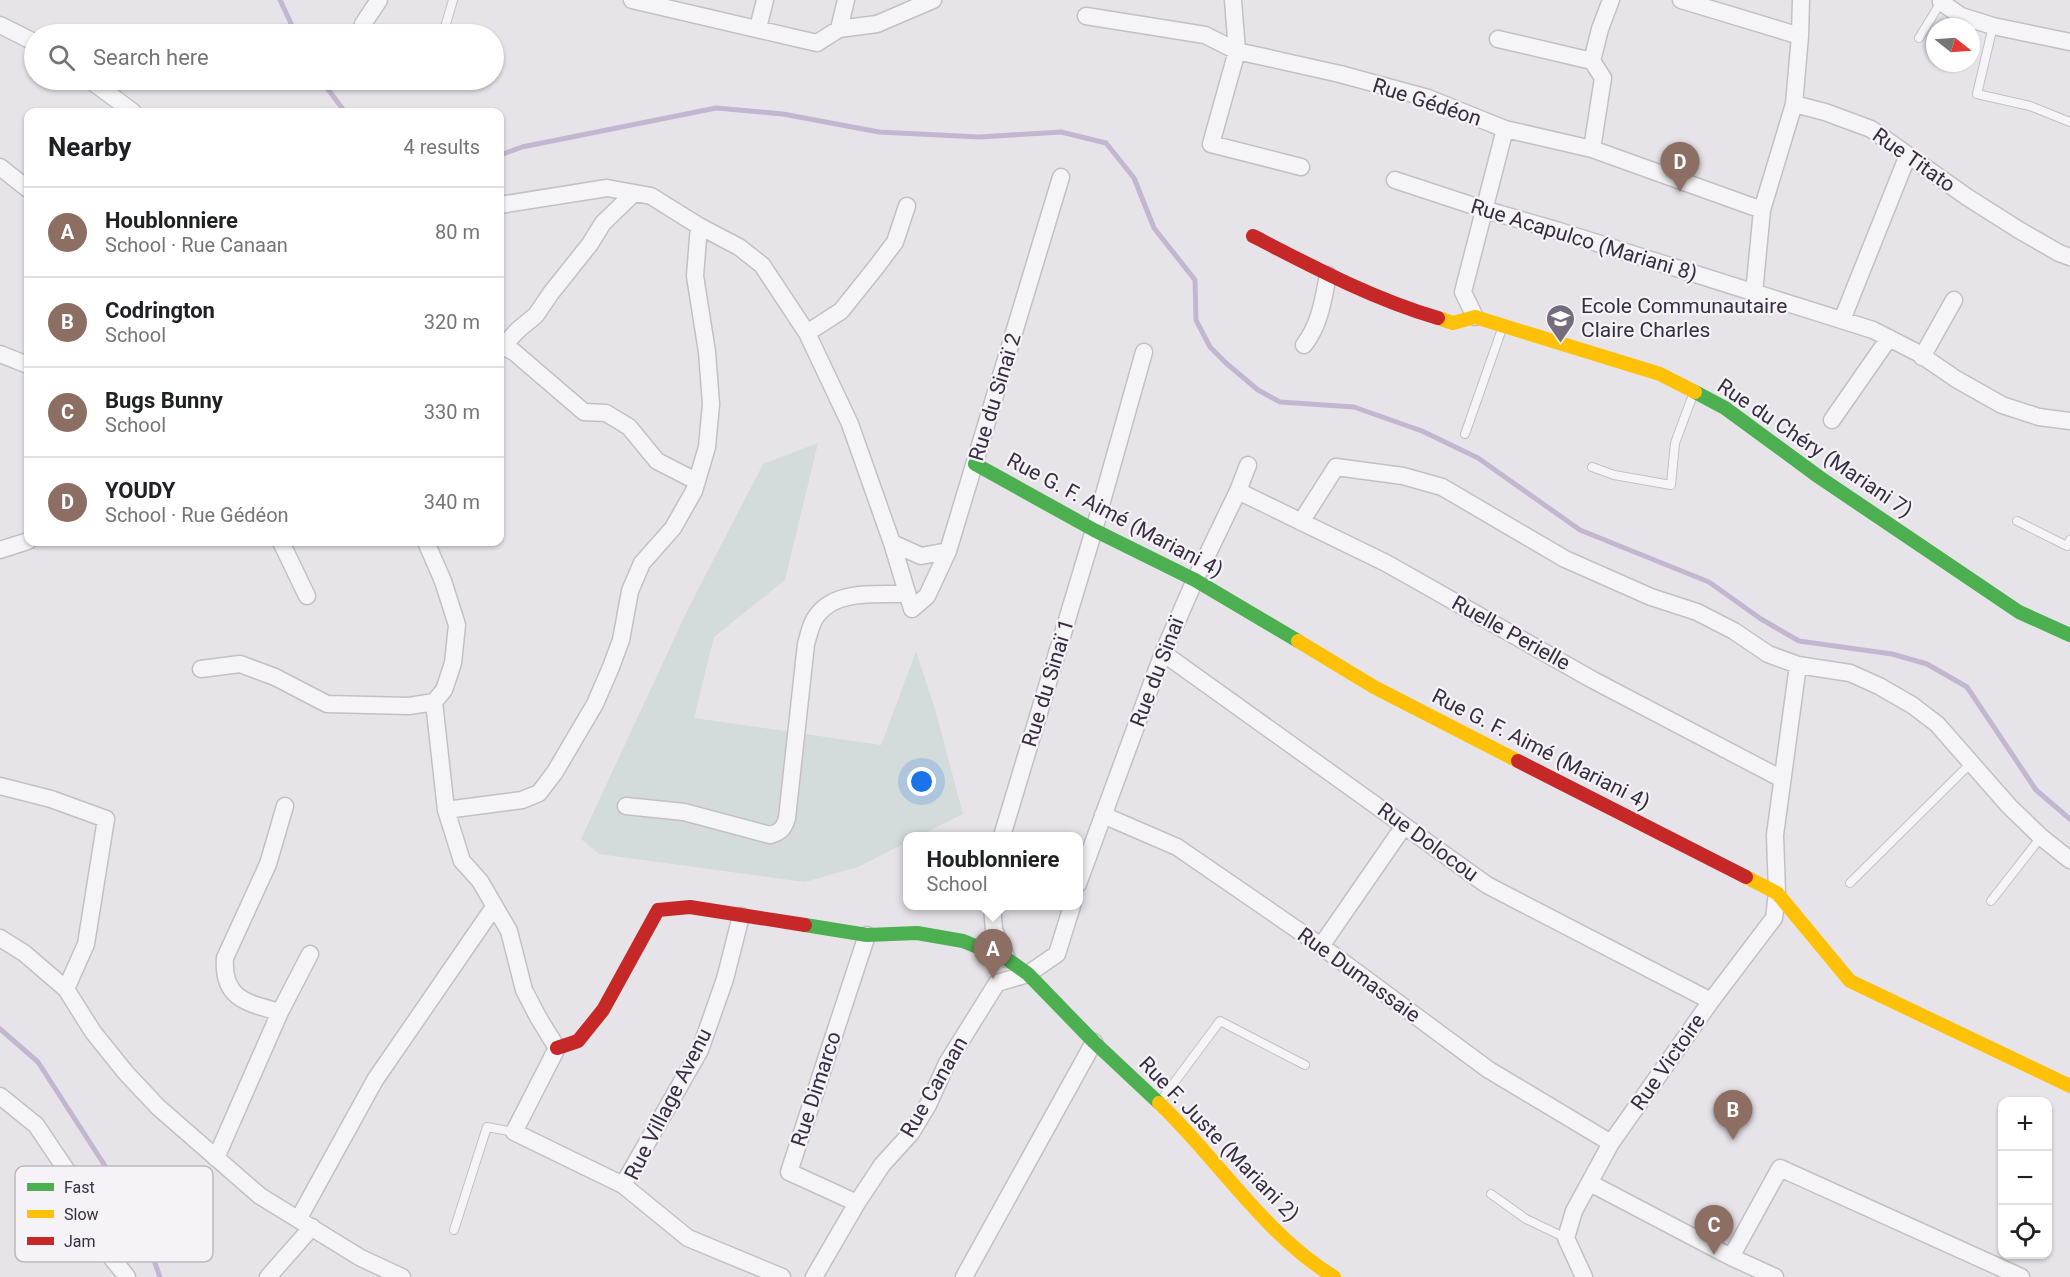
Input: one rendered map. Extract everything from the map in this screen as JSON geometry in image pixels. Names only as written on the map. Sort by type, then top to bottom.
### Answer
[{"type":"street","points":[[363,24],[379,0]]},
{"type":"street","points":[[632,0],[672,5],[817,43],[838,29],[877,24],[933,0]]},
{"type":"street","points":[[758,28],[765,0]]},
{"type":"street","points":[[838,29],[846,0]]},
{"type":"street","points":[[1233,0],[1237,51],[1211,144],[1301,167]]},
{"type":"street","points":[[1592,61],[1600,29],[1611,0]]},
{"type":"street","points":[[1681,0],[1800,36]]},
{"type":"street","points":[[1754,293],[1762,210],[1794,104],[1801,0]]},
{"type":"street","points":[[1942,1],[1961,16],[1993,26],[2070,42]]},
{"type":"street","name":"Rue Gédéon","points":[[1086,16],[1205,35],[1237,51],[1340,74],[1428,98],[1505,129],[1592,149],[1762,210]]},
{"type":"street","points":[[0,24],[24,37]]},
{"type":"street","points":[[1498,39],[1592,61],[1603,78],[1592,149]]},
{"type":"street","points":[[103,90],[128,108]]},
{"type":"street","name":"Rue Titato","points":[[1794,104],[1825,112],[1871,129],[1967,197],[2019,230],[2070,257]]},
{"type":"street","points":[[1475,316],[1463,291],[1505,129]]},
{"type":"street","points":[[1842,320],[1908,155]]},
{"type":"street","points":[[0,167],[24,186]]},
{"type":"street","name":"Rue du Sinaï 2","points":[[910,602],[927,596],[948,551],[1061,177]]},
{"type":"street","name":"Rue Acapulco (Mariani 8)","points":[[1395,180],[1873,330],[2002,405],[2039,417],[2070,421]]},
{"type":"street","points":[[504,204],[607,188],[651,196],[699,226],[739,247],[762,265],[807,333],[850,424],[910,602],[847,597],[830,603],[818,614],[811,626],[806,644],[788,818],[784,828],[770,835],[684,812],[626,806]]},
{"type":"street","points":[[504,342],[536,315],[590,244],[603,223],[634,193]]},
{"type":"street","points":[[807,333],[841,311],[870,275],[894,242],[907,206]]},
{"type":"street","points":[[446,810],[522,800],[539,793],[555,772],[594,704],[611,668],[621,639],[630,591],[642,563],[673,528],[693,491],[707,447],[711,404],[707,352],[695,276],[699,226]]},
{"type":"street","name":"Rue du Chéry (Mariani 7)","points":[[1253,236],[1328,275],[1413,311],[1453,323],[1475,316],[1660,374],[1725,408],[1819,477],[2019,612],[2070,635]]},
{"type":"street","points":[[1304,345],[1315,330],[1323,305],[1328,275]]},
{"type":"street","points":[[1922,357],[1954,300]]},
{"type":"street","points":[[1832,420],[1889,338]]},
{"type":"street","points":[[504,347],[514,352],[584,412],[606,413],[629,427],[657,461],[696,482]]},
{"type":"street","name":"Rue du Sinaï 1","points":[[1003,832],[1094,530],[1144,352]]},
{"type":"street","points":[[0,354],[24,363]]},
{"type":"street","name":"Rue G. F. Aimé (Mariani 4)","points":[[975,464],[1094,530],[1195,580],[1374,687],[1777,892],[1850,981],[2070,1086]]},
{"type":"street","name":"Rue du Sinaï","points":[[1083,870],[1163,653],[1248,465]]},
{"type":"street","points":[[1301,522],[1336,467],[1403,476],[1442,487],[1565,559],[1651,597],[1697,612],[1734,631],[1768,654],[1798,665],[1850,673],[1912,705],[1937,724],[2009,806],[2041,837],[2070,860]]},
{"type":"street","name":"Ruelle Perielle","points":[[1238,491],[1386,563],[1593,680],[1782,779]]},
{"type":"street","points":[[0,550],[24,542]]},
{"type":"street","points":[[892,543],[921,556],[948,551]]},
{"type":"street","points":[[283,546],[308,597]]},
{"type":"street","points":[[201,669],[240,664],[275,677],[327,704],[409,706],[434,702],[444,690],[453,663],[457,625],[443,580],[428,546]]},
{"type":"street","name":"Rue Dolocou","points":[[1163,653],[1487,885],[1711,1001]]},
{"type":"street","name":"Rue Victoire","points":[[1566,1238],[1574,1211],[1611,1143],[1711,1001],[1774,918],[1777,892],[1776,835],[1798,665]]},
{"type":"street","points":[[434,702],[446,810],[462,861],[480,881],[509,931],[524,990],[557,1048],[514,1132],[623,1185]]},
{"type":"street","points":[[0,786],[51,799],[106,819],[86,944],[66,989]]},
{"type":"street","points":[[280,1012],[245,1002],[232,992],[224,973],[225,958],[268,864],[285,806]]},
{"type":"street","name":"Rue Dumassaie","points":[[1103,815],[1178,847],[1321,946],[1489,1070],[1611,1143]]},
{"type":"street","points":[[1321,946],[1404,826]]},
{"type":"street","points":[[268,1277],[305,1223],[375,1080],[494,907]]},
{"type":"street","name":"Rue F. Juste (Mariani 2)","points":[[557,1048],[578,1041],[603,1010],[658,910],[690,907],[867,935],[917,933],[963,941],[1007,959],[1028,974],[1094,1042],[1186,1129],[1253,1208],[1316,1272],[1334,1277]]},
{"type":"street","points":[[992,910],[994,930],[1007,959]]},
{"type":"street","points":[[1028,974],[1056,954],[1071,910]]},
{"type":"street","name":"Rue Village Avenu","points":[[741,916],[725,979],[700,1050],[623,1185],[688,1238],[782,1277]]},
{"type":"street","name":"Rue Dimarco","points":[[857,1203],[789,1172],[867,935]]},
{"type":"street","points":[[0,938],[24,953],[66,989],[93,1032],[126,1073],[158,1107],[260,1196],[361,1258],[402,1277]]},
{"type":"street","points":[[216,1158],[280,1012],[310,954]]},
{"type":"street","name":"Rue Canaan","points":[[814,1277],[857,1203],[882,1166],[911,1133],[928,1105],[947,1063],[997,984],[1028,974]]},
{"type":"street","points":[[964,1277],[1094,1042]]},
{"type":"street","points":[[0,1096],[36,1125],[64,1166]]},
{"type":"street","points":[[1731,1257],[1780,1168],[2021,1277]]},
{"type":"street","points":[[1590,1183],[1731,1257],[1775,1277]]},
{"type":"street","points":[[1566,1238],[1584,1277]]},
{"type":"street","points":[[115,1262],[127,1277]]},
{"type":"lane","points":[[446,24],[453,0]]},
{"type":"lane","points":[[1919,38],[1942,1]]},
{"type":"lane","points":[[1993,26],[1977,94],[2030,106],[2070,122]]},
{"type":"lane","points":[[1465,434],[1504,326]]},
{"type":"lane","points":[[1592,467],[1614,475],[1671,485],[1675,443],[1694,391]]},
{"type":"lane","points":[[2017,521],[2067,546],[2070,540]]},
{"type":"lane","points":[[1850,883],[1971,763]]},
{"type":"lane","points":[[1991,901],[2041,837]]},
{"type":"lane","points":[[1159,1103],[1220,1021],[1305,1065]]},
{"type":"lane","points":[[454,1230],[487,1127],[514,1132]]},
{"type":"lane","points":[[1491,1194],[1526,1219],[1566,1238]]},
{"type":"shaded area","points":[[818,443],[785,580],[714,637],[694,718],[881,745],[916,651],[935,709],[963,814],[927,832],[903,832],[903,844],[858,867],[805,882],[599,854],[581,839],[687,611],[763,464]]},
{"type":"waterway","points":[[280,0],[291,24]]},
{"type":"waterway","points":[[328,90],[342,108]]},
{"type":"waterway","points":[[504,154],[522,147],[716,108],[783,114],[879,132],[979,137],[1061,132],[1106,143],[1134,178],[1154,228],[1195,280],[1196,320],[1210,347],[1258,390],[1280,402],[1354,407],[1422,431],[1478,458],[1580,530],[1709,582],[1761,619],[1799,641],[1892,654],[1927,664],[1967,687],[2036,790],[2070,819]]},
{"type":"waterway","points":[[0,1029],[38,1062],[105,1166]]},
{"type":"waterway","points":[[154,1262],[160,1277]]},
{"type":"traffic: fast","points":[[1695,392],[1725,408],[1819,477],[2019,612],[2070,635]]},
{"type":"traffic: fast","points":[[975,464],[1094,530],[1195,580],[1298,641]]},
{"type":"traffic: fast","points":[[805,925],[867,935],[917,933],[963,941],[1007,959],[1028,974],[1094,1042],[1159,1103]]},
{"type":"traffic: slow","points":[[1438,318],[1453,323],[1475,317],[1660,374],[1695,392]]},
{"type":"traffic: slow","points":[[1298,641],[1374,687],[1518,761]]},
{"type":"traffic: slow","points":[[1746,877],[1777,893],[1850,981],[2070,1086]]},
{"type":"traffic: slow","points":[[1159,1103],[1285,1239],[1334,1277]]},
{"type":"traffic: jam","points":[[1253,236],[1367,292],[1438,318]]},
{"type":"traffic: jam","points":[[1518,761],[1746,877]]},
{"type":"traffic: jam","points":[[557,1048],[578,1041],[603,1010],[658,910],[690,907],[805,925]]},
{"type":"place","name":"YOUDY","points":[[1680,192]]},
{"type":"place","name":"Ecole Communautaire Claire Charles","points":[[1560,344]]},
{"type":"place","name":"Houblonniere","points":[[993,979]]},
{"type":"place","name":"Codrington","points":[[1733,1140]]},
{"type":"place","name":"Bugs Bunny","points":[[1714,1255]]}]
